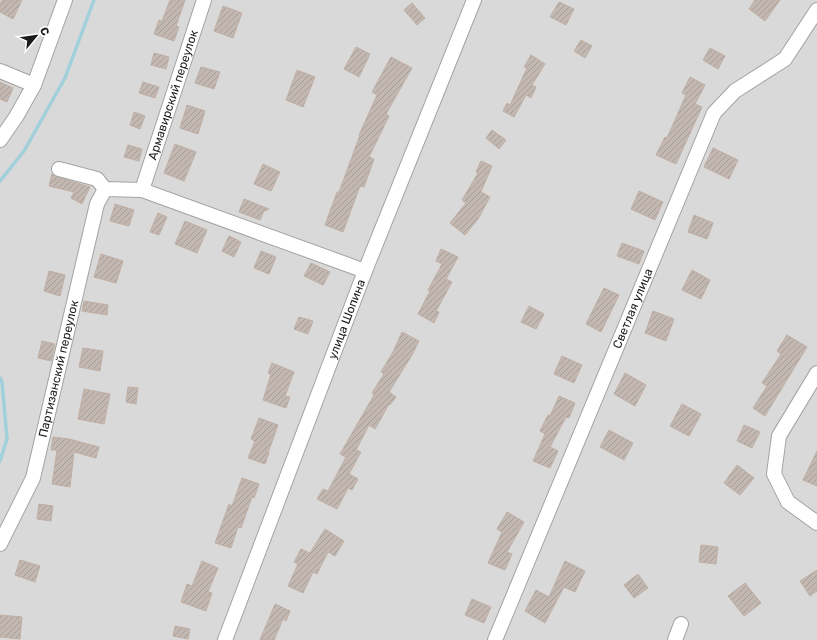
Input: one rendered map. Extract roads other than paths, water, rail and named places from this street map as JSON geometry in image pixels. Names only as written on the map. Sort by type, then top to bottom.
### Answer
[{"type":"street","points":[[0,140],[16,117],[34,86],[65,0]]},
{"type":"street","name":"Армавирский переулок","points":[[142,190],[204,0]]},
{"type":"street","name":"улица Шопина","points":[[225,640],[365,271],[474,0]]},
{"type":"street","name":"Светлая улица","points":[[495,640],[714,113],[735,91],[785,59],[817,10]]},
{"type":"street","points":[[0,71],[34,86]]},
{"type":"street","points":[[59,169],[97,179],[105,189],[142,190],[365,271]]},
{"type":"street","name":"Партизанский переулок","points":[[0,544],[34,478],[97,204],[105,189]]},
{"type":"street","points":[[817,373],[778,436],[774,474],[788,502],[817,523]]},
{"type":"street","points":[[675,640],[681,624]]},
{"type":"waterway","points":[[0,181],[24,151],[65,78],[94,0]]},
{"type":"waterway","points":[[0,378],[2,382],[7,439],[0,461]]}]
